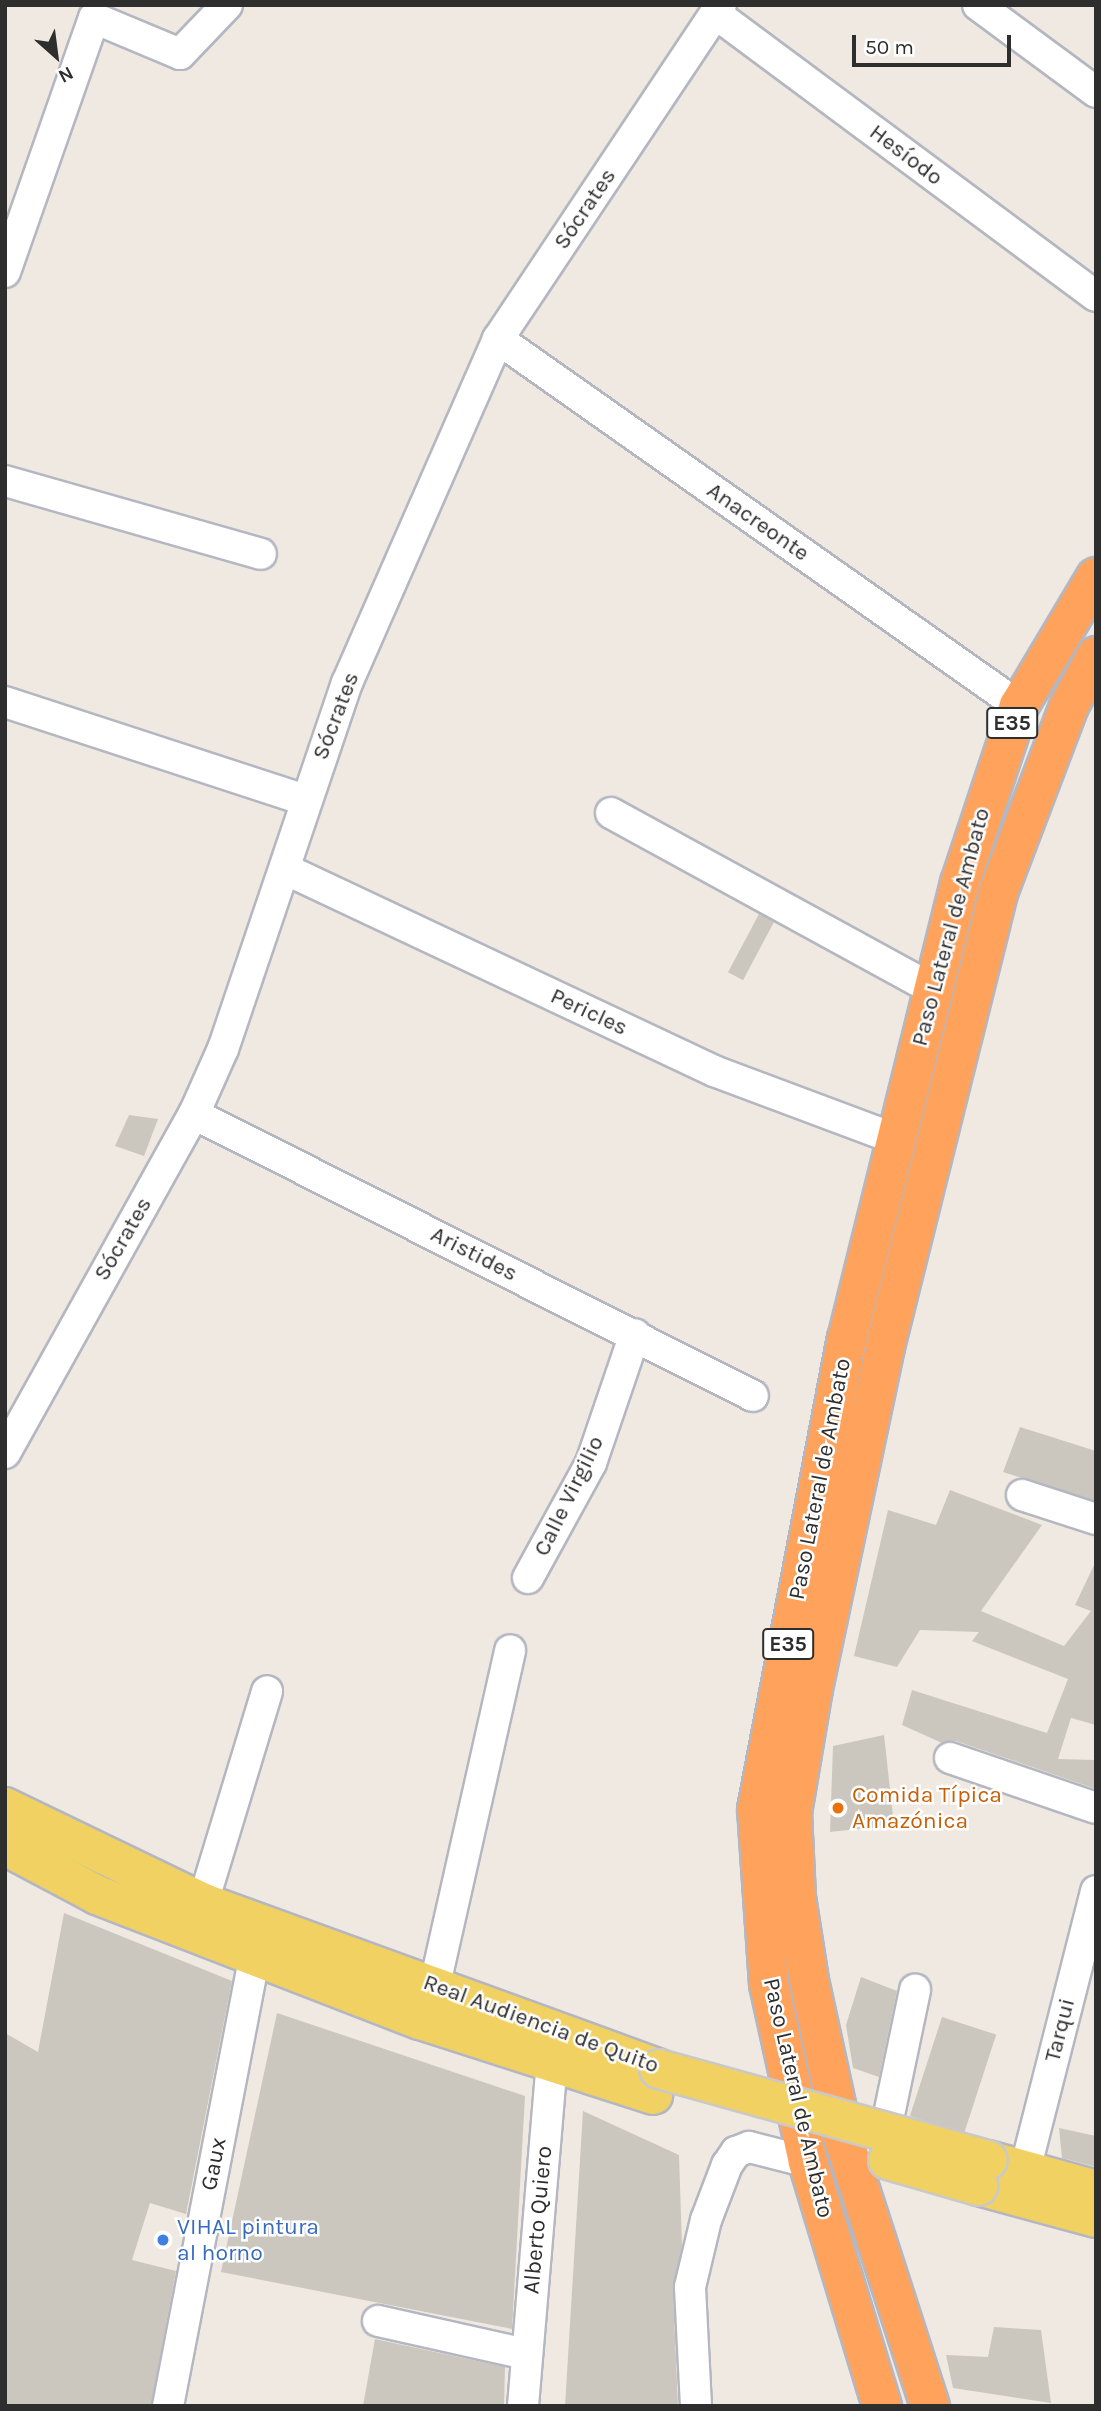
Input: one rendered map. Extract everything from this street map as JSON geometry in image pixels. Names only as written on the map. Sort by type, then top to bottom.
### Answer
[{"type":"highway","name":"Paso Lateral de Ambato","points":[[882,2406],[808,2162],[769,1984],[757,1809],[847,1339],[960,883],[1019,706],[1096,577]]},
{"type":"highway","points":[[1069,706],[1096,656]]},
{"type":"highway","points":[[1069,706],[1096,671]]},
{"type":"highway","name":"Paso Lateral de Ambato","points":[[930,2406],[843,2137],[809,1980],[796,1897],[792,1813],[813,1689],[885,1347],[998,893],[1069,706]]},
{"type":"main road","name":"Real Audiencia de Quito","points":[[5,1807],[199,1917]]},
{"type":"main road","name":"Real Audiencia de Quito","points":[[5,1846],[97,1895],[199,1917],[258,1939],[420,2020],[556,2050],[656,2082],[983,2173],[1096,2218]]},
{"type":"main road","name":"Real Audiencia de Quito","points":[[258,1939],[435,1984],[556,2050]]},
{"type":"main road","name":"Real Audiencia de Quito","points":[[983,2173],[1025,2170],[1096,2190]]},
{"type":"street","points":[[5,272],[84,11],[180,54],[227,5]]},
{"type":"street","points":[[978,5],[1096,92]]},
{"type":"street","name":"Hesíodo","points":[[718,10],[1096,296]]},
{"type":"street","name":"Sócrates","points":[[5,1453],[194,1114],[223,1049],[287,870],[305,800],[347,683],[498,339],[718,10]]},
{"type":"street","name":"Anacreonte","points":[[498,339],[1019,706]]},
{"type":"street","points":[[5,481],[261,554]]},
{"type":"street","points":[[5,702],[305,800]]},
{"type":"street","points":[[611,813],[933,989]]},
{"type":"street","name":"Pericles","points":[[287,870],[714,1071],[896,1139]]},
{"type":"street","name":"Aristides","points":[[194,1114],[635,1334],[752,1396]]},
{"type":"street","name":"Calle Virgilio","points":[[528,1578],[590,1464],[635,1334]]},
{"type":"street","points":[[1022,1495],[1096,1519]]},
{"type":"street","points":[[435,1984],[510,1650]]},
{"type":"street","points":[[199,1917],[267,1691]]},
{"type":"street","points":[[950,1758],[1096,1808]]},
{"type":"street","name":"Tarqui","points":[[1025,2170],[1096,1891]]},
{"type":"street","name":"Gaux","points":[[168,2406],[258,1939]]},
{"type":"street","points":[[861,2192],[878,2171],[915,1990]]},
{"type":"street","name":"Alberto Quiero","points":[[523,2406],[556,2050]]},
{"type":"street","points":[[696,2406],[690,2287],[706,2220],[727,2165],[736,2152],[749,2147],[808,2162]]},
{"type":"street","points":[[378,2321],[526,2354]]},
{"type":"building","points":[[759,914],[774,922],[743,980],[728,972]]},
{"type":"building","points":[[129,1115],[158,1119],[144,1156],[115,1146]]},
{"type":"building","points":[[1020,1427],[1096,1451],[1096,1501],[1003,1472]]},
{"type":"building","points":[[950,1490],[1042,1525],[981,1611],[1064,1646],[1091,1611],[1075,1605],[1096,1561],[1096,1725],[1071,1718],[1058,1759],[1096,1760],[1096,1789],[956,1741],[942,1743],[902,1725],[912,1690],[1047,1733],[1068,1679],[972,1641],[979,1632],[920,1630],[897,1667],[854,1656],[888,1510],[936,1525]]},
{"type":"building","points":[[884,1735],[894,1825],[830,1832],[833,1746]]},
{"type":"building","points":[[64,1913],[232,1981],[186,2214],[150,2203],[132,2260],[176,2271],[151,2406],[5,2406],[5,2033],[38,2052]]},
{"type":"building","points":[[861,1977],[897,1991],[879,2077],[853,2068],[846,2025]]},
{"type":"building","points":[[277,2013],[525,2096],[512,2329],[221,2272]]},
{"type":"building","points":[[942,2017],[996,2035],[964,2134],[910,2116]]},
{"type":"building","points":[[583,2111],[679,2155],[682,2246],[673,2288],[678,2406],[565,2406]]},
{"type":"building","points":[[1059,2128],[1096,2136],[1096,2167],[1062,2158]]},
{"type":"building","points":[[994,2327],[1041,2330],[1051,2403],[953,2388],[946,2355],[988,2357]]},
{"type":"building","points":[[375,2339],[505,2367],[504,2406],[363,2406]]},
{"type":"place","name":"Comida Típica Amazónica","points":[[838,1808]]},
{"type":"place","name":"VIHAL pintura al horno","points":[[163,2240]]}]
